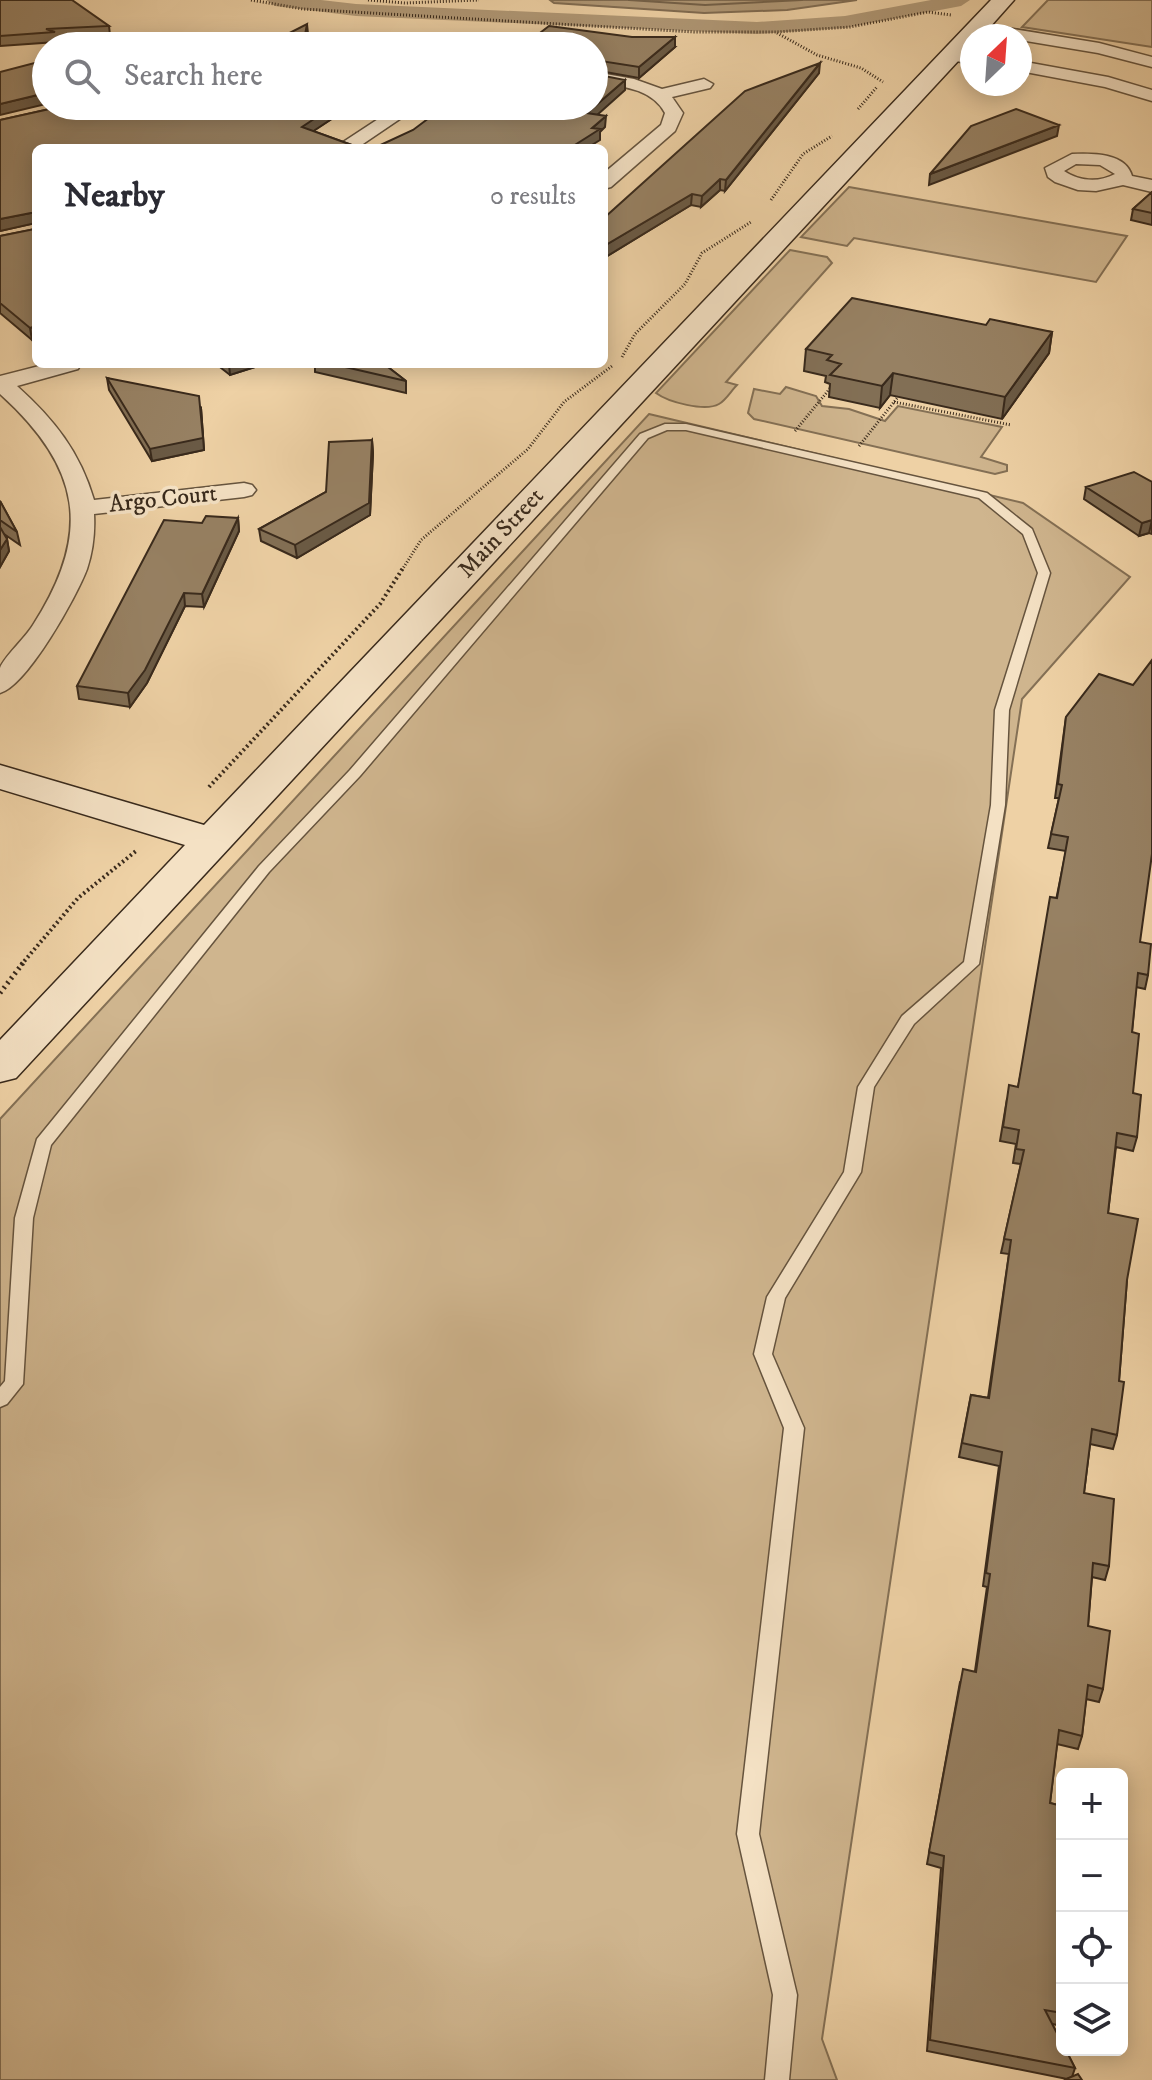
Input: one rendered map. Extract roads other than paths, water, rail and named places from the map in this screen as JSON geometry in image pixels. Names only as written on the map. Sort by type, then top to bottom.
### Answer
[{"type":"main road","name":"Main Street","points":[[981,24],[1003,0]]},
{"type":"main road","name":"Main Street","points":[[0,1067],[671,350],[960,59]]},
{"type":"main road","points":[[0,777],[214,841]]},
{"type":"street","points":[[1032,34],[1152,62]]},
{"type":"street","points":[[1032,68],[1108,82],[1152,96]]},
{"type":"street","points":[[608,80],[631,84],[659,95],[671,104],[673,120],[608,179]]},
{"type":"street","points":[[659,95],[704,84]]},
{"type":"street","points":[[351,144],[390,120]]},
{"type":"street","points":[[1121,179],[1152,186]]},
{"type":"street","points":[[0,685],[30,650],[67,591],[82,542],[80,489],[69,461],[54,436],[1,383],[55,368]]},
{"type":"street","name":"Argo Court","points":[[82,508],[244,490]]},
{"type":"lane","points":[[0,1399],[14,1384],[24,1218],[43,1143],[264,869],[355,773],[644,436],[665,427],[686,427],[983,495],[1028,532],[1044,573],[1002,710],[998,805],[971,964],[908,1020],[866,1087],[852,1172],[776,1297],[763,1354],[794,1428],[748,1834],[785,1995],[777,2080]]},
{"type":"water","points":[[550,0],[857,0],[787,10],[704,13],[554,3]]},
{"type":"waterway","points":[[275,0],[356,10],[757,28],[845,22],[961,0]]}]
